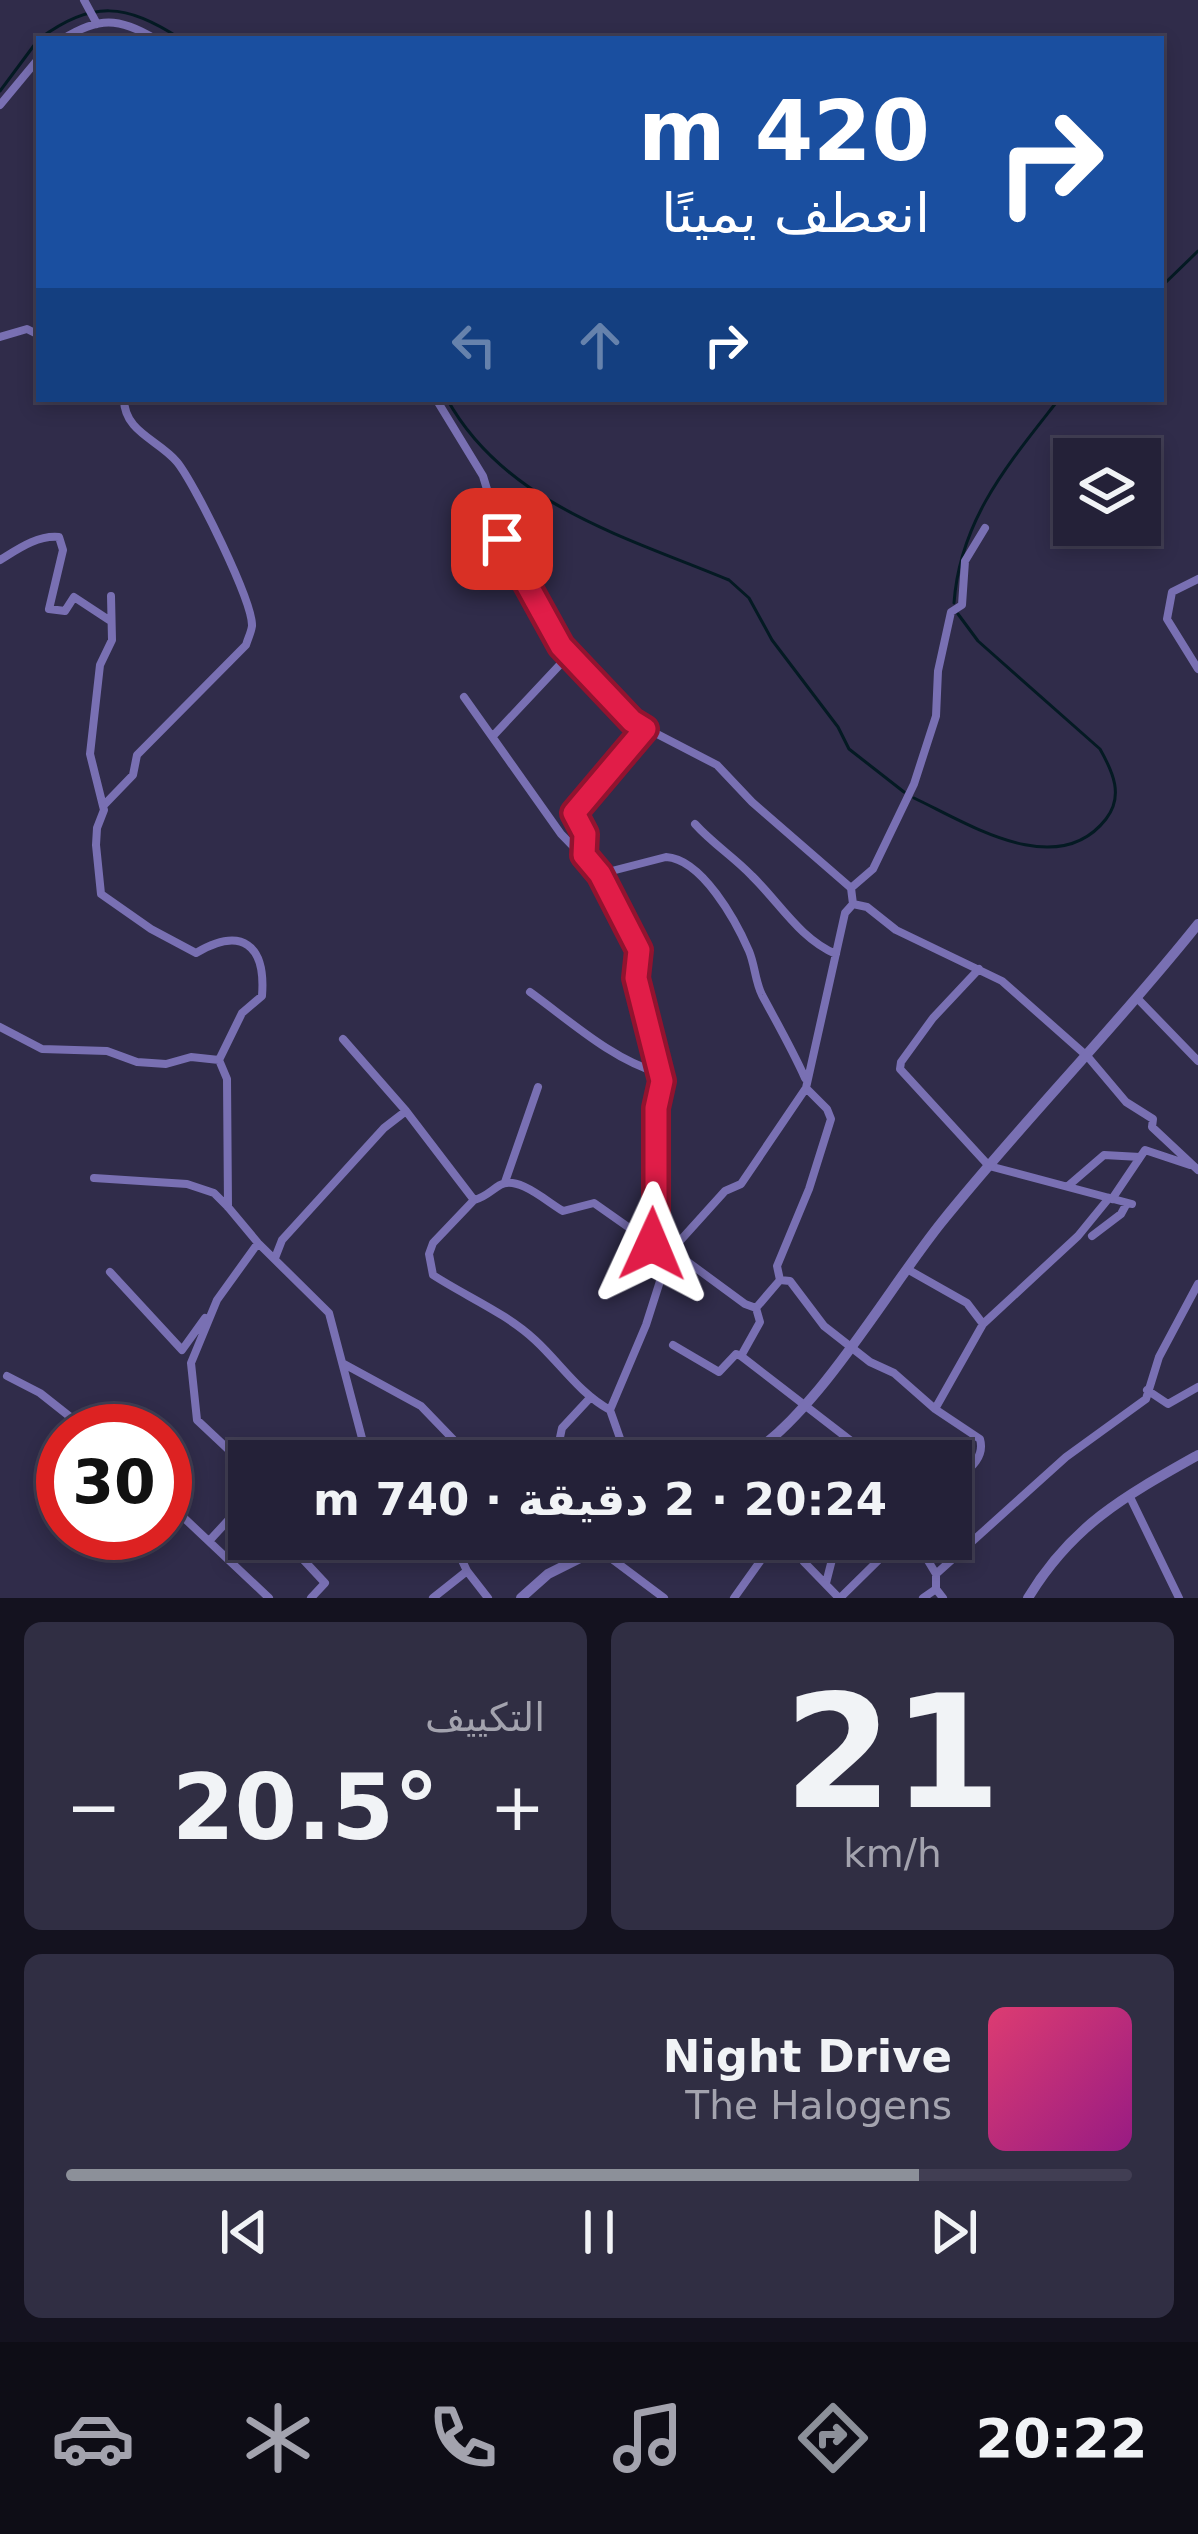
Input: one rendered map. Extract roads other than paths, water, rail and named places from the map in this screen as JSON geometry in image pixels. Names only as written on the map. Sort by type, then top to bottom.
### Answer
[{"type":"street","points":[[84,0],[97,24]]},
{"type":"street","points":[[70,36],[107,20],[136,27],[150,36]]},
{"type":"street","points":[[0,105],[36,62]]},
{"type":"street","points":[[0,337],[27,329],[36,334]]},
{"type":"street","points":[[104,805],[133,775],[137,754],[246,645],[253,623],[205,503],[178,463],[135,428],[124,402]]},
{"type":"street","points":[[438,402],[484,476],[502,539],[569,655],[632,721],[717,766],[851,888],[853,904],[845,914],[806,1084],[741,1184],[724,1191],[669,1253],[646,1325],[610,1410],[621,1440]]},
{"type":"street","points":[[851,888],[874,869],[914,784],[936,716],[938,670],[951,612],[962,605],[965,561],[985,528]]},
{"type":"street","points":[[0,560],[26,544],[58,537],[64,550],[49,609],[65,611],[74,597],[100,610],[110,621]]},
{"type":"street","points":[[1198,579],[1172,592],[1167,619],[1198,669]]},
{"type":"street","points":[[111,596],[112,640],[100,665],[90,754],[104,805],[96,844],[101,894],[196,952],[218,940],[245,943],[264,968],[262,996],[242,1013],[219,1060],[227,1079],[228,1207]]},
{"type":"street","points":[[494,736],[569,655]]},
{"type":"street","points":[[464,697],[561,833],[600,874],[639,950],[636,978],[662,1081],[656,1108],[652,1244]]},
{"type":"street","points":[[584,855],[585,834],[575,810],[645,729]]},
{"type":"street","points":[[695,824],[822,948],[836,954]]},
{"type":"street","points":[[600,874],[666,857],[676,858],[704,879],[749,951],[760,992],[806,1084],[827,1108],[830,1119],[809,1190],[777,1266],[779,1280],[756,1308]]},
{"type":"street","points":[[853,904],[867,907],[896,930],[979,969],[1018,994],[1088,1057],[1126,1102],[1153,1119],[1152,1126],[1196,1168]]},
{"type":"street","points":[[772,1440],[805,1405],[989,1166],[1088,1057],[1198,924]]},
{"type":"street","points":[[979,969],[933,1018],[900,1069],[989,1166],[1130,1203],[1092,1235]]},
{"type":"street","points":[[530,992],[602,1044],[658,1072]]},
{"type":"street","points":[[1137,998],[1198,1061]]},
{"type":"street","points":[[0,1027],[42,1049],[107,1051],[137,1062],[166,1064],[191,1057],[219,1060]]},
{"type":"street","points":[[343,1040],[406,1111],[474,1200]]},
{"type":"street","points":[[538,1088],[505,1182],[474,1200],[433,1243],[429,1254],[433,1275],[501,1314],[534,1340],[589,1399],[610,1410]]},
{"type":"street","points":[[275,1258],[282,1240],[406,1111]]},
{"type":"street","points":[[934,1409],[983,1324],[1078,1236],[1140,1157],[1150,1150],[1196,1168]]},
{"type":"street","points":[[1067,1187],[1104,1155],[1140,1157]]},
{"type":"street","points":[[94,1178],[187,1184],[214,1193],[329,1312],[363,1440]]},
{"type":"street","points":[[505,1182],[515,1182],[563,1211],[594,1202],[756,1308]]},
{"type":"street","points":[[110,1272],[182,1350],[258,1243]]},
{"type":"street","points":[[907,1269],[967,1303],[983,1324]]},
{"type":"street","points":[[779,1280],[797,1286],[814,1315],[849,1346],[894,1373],[934,1409],[972,1432],[982,1448],[972,1465]]},
{"type":"street","points":[[935,1574],[1066,1457],[1146,1400],[1159,1358],[1198,1284]]},
{"type":"street","points":[[210,1540],[244,1502],[246,1466],[196,1420],[191,1364],[217,1300]]},
{"type":"street","points":[[741,1356],[760,1322],[756,1308]]},
{"type":"street","points":[[673,1345],[719,1372],[736,1354],[741,1356],[848,1439]]},
{"type":"street","points":[[344,1364],[421,1406],[454,1440]]},
{"type":"street","points":[[7,1376],[54,1404]]},
{"type":"street","points":[[1147,1390],[1168,1404],[1198,1387]]},
{"type":"street","points":[[559,1440],[562,1428],[589,1399]]},
{"type":"street","points":[[1028,1598],[1067,1541],[1198,1456]]},
{"type":"street","points":[[1130,1497],[1179,1598]]},
{"type":"street","points":[[192,1524],[268,1598]]},
{"type":"street","points":[[304,1560],[325,1582],[311,1598]]},
{"type":"street","points":[[462,1560],[488,1598]]},
{"type":"street","points":[[521,1598],[548,1574],[579,1560]]},
{"type":"street","points":[[609,1560],[664,1598]]},
{"type":"street","points":[[734,1598],[761,1560]]},
{"type":"street","points":[[826,1585],[832,1560]]},
{"type":"street","points":[[804,1562],[840,1598],[879,1560]]},
{"type":"street","points":[[927,1560],[943,1598]]},
{"type":"street","points":[[433,1598],[467,1571]]},
{"type":"street","points":[[923,1598],[936,1589]]},
{"type":"waterway","points":[[43,36],[76,17],[109,11],[143,18],[176,36]]},
{"type":"waterway","points":[[0,91],[36,43]]},
{"type":"waterway","points":[[1164,284],[1198,251]]},
{"type":"waterway","points":[[449,402],[501,466],[535,491],[610,532],[729,580],[749,598],[772,640],[838,727],[849,749],[904,792]]},
{"type":"waterway","points":[[954,603],[958,573],[977,518],[1005,470],[1057,402]]},
{"type":"waterway","points":[[914,798],[985,832],[1038,847],[1063,846],[1086,837],[1106,819],[1114,802],[1112,775],[1100,749],[978,641],[958,614]]}]
